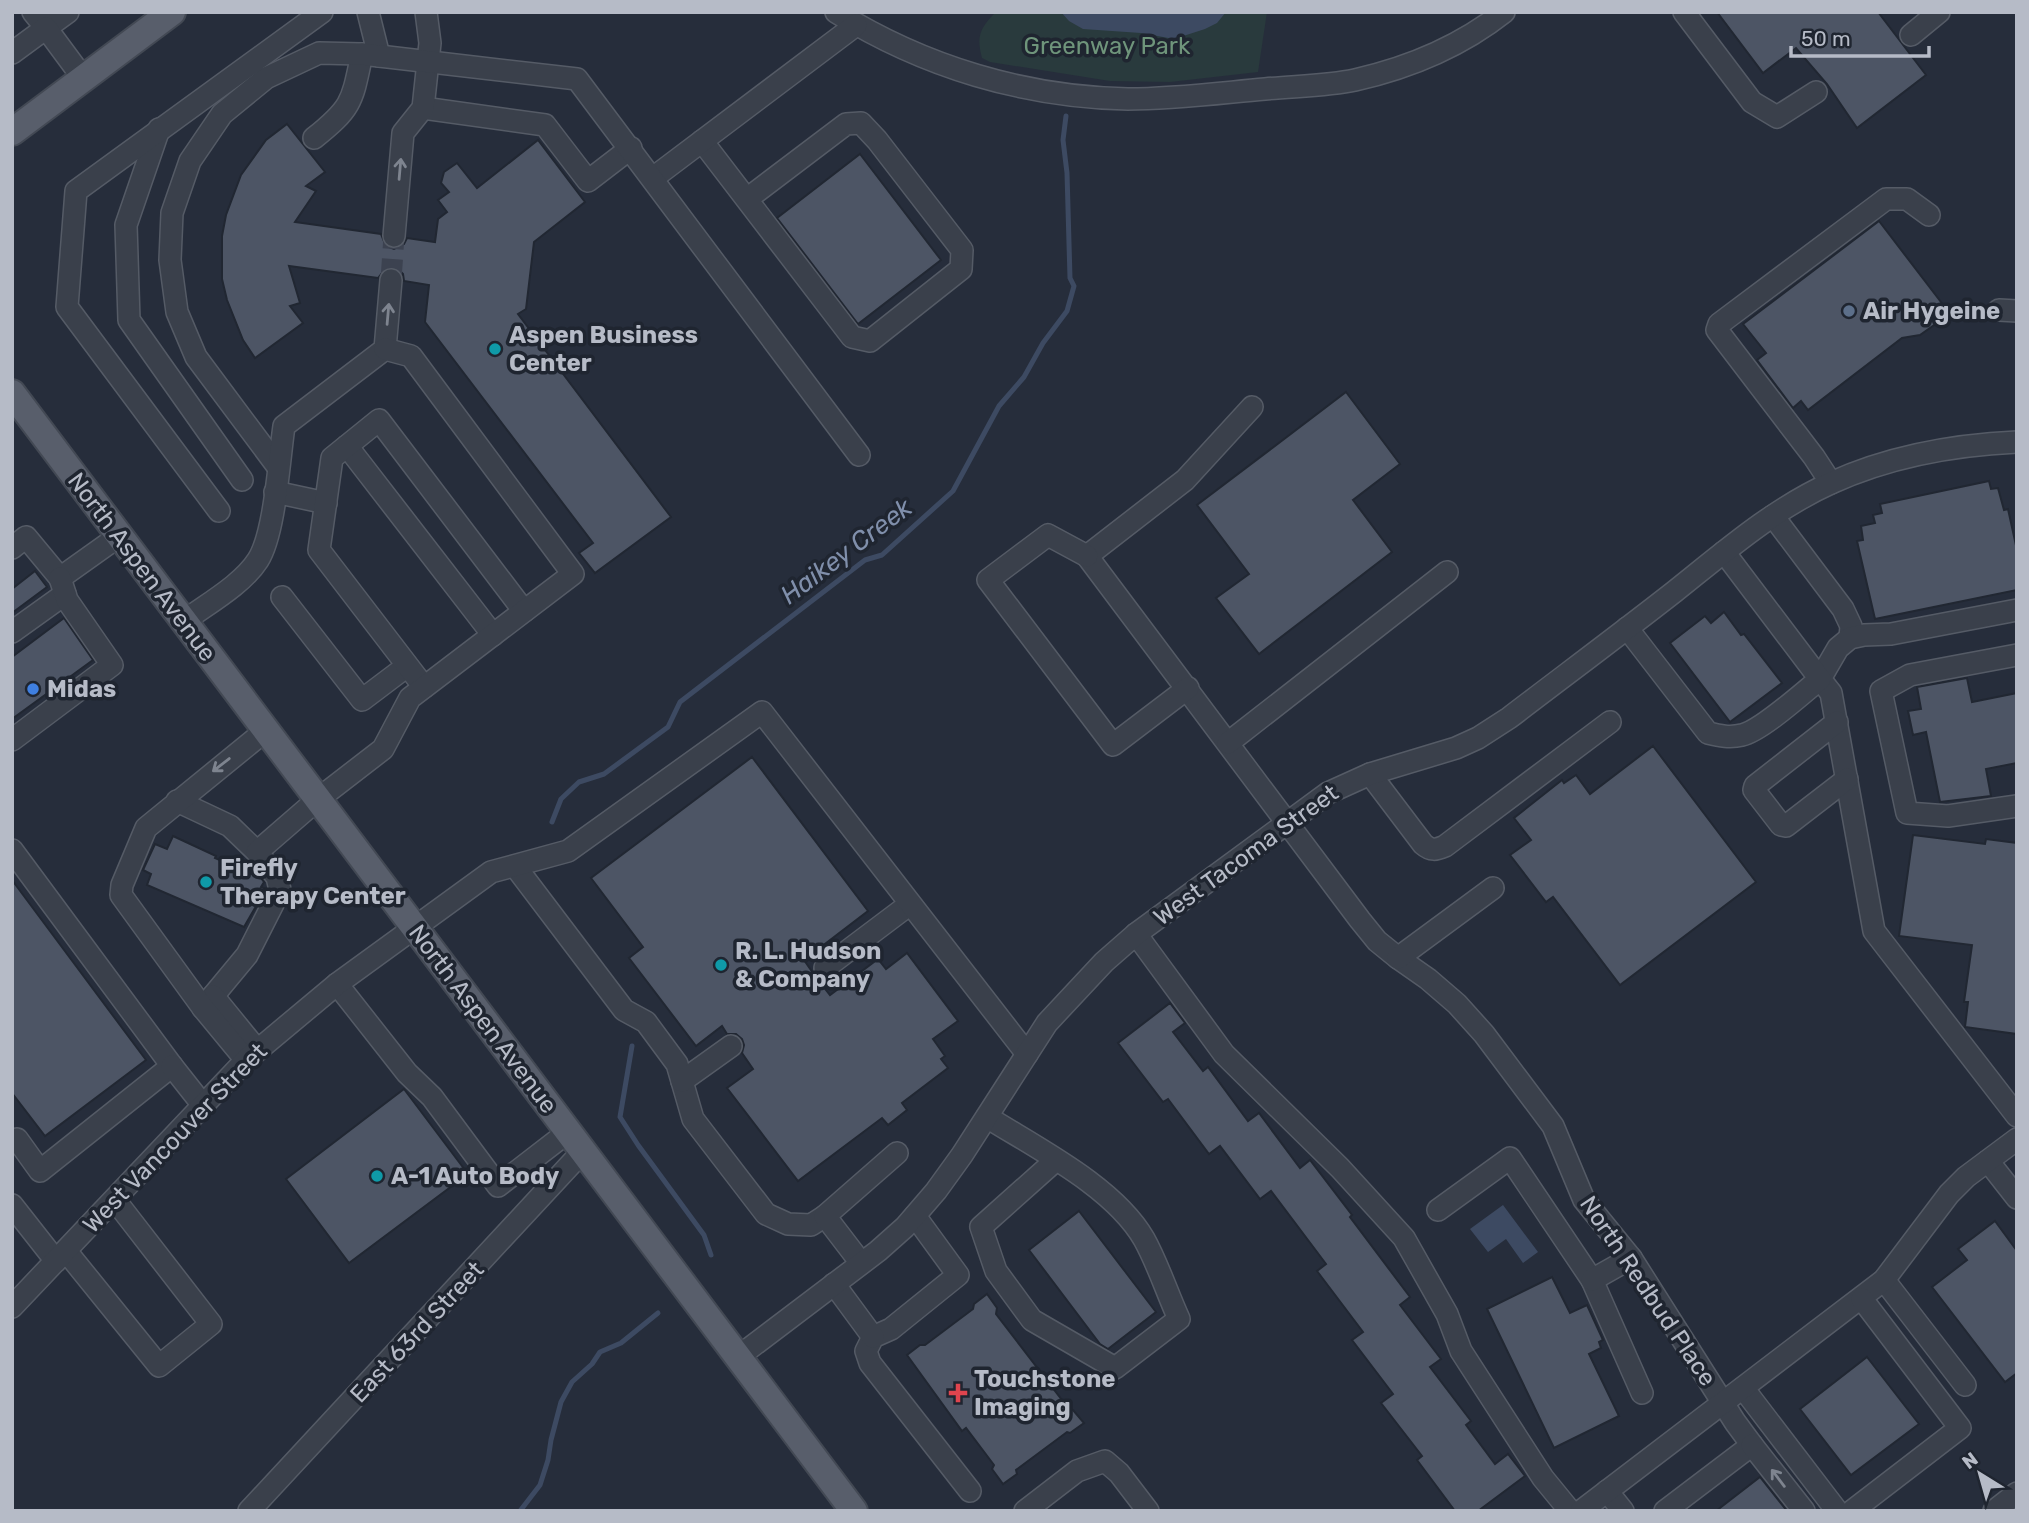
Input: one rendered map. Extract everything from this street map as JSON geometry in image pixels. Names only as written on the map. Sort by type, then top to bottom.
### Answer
[{"type":"main road","points":[[12,132],[172,12]]},
{"type":"main road","name":"North Aspen Avenue","points":[[15,401],[854,1511]]},
{"type":"street","points":[[12,53],[39,20],[68,12]]},
{"type":"street","points":[[219,511],[67,307],[76,191],[322,12]]},
{"type":"street","points":[[314,138],[338,119],[352,99],[370,55],[368,12]]},
{"type":"street","points":[[394,236],[403,134],[423,108],[430,43],[426,12]]},
{"type":"street","points":[[836,12],[897,45],[950,67],[1007,84],[1065,95],[1129,99],[1354,80],[1431,56],[1487,26],[1504,12]]},
{"type":"street","points":[[1684,12],[1752,102],[1777,117],[1816,92]]},
{"type":"street","points":[[1911,35],[1939,12]]},
{"type":"street","points":[[39,20],[83,78]]},
{"type":"street","points":[[653,178],[856,25]]},
{"type":"street","points":[[278,467],[196,357],[177,312],[170,260],[172,213],[190,161],[222,114],[266,78],[319,53],[370,55],[577,79],[859,455]]},
{"type":"street","points":[[423,108],[545,125],[588,181],[631,148]]},
{"type":"street","points":[[702,141],[852,337],[870,341],[961,269],[962,250],[861,123],[846,124],[747,199]]},
{"type":"street","points":[[159,129],[126,225],[129,320],[242,480]]},
{"type":"street","points":[[1831,483],[1717,330],[1719,324],[1886,199],[1907,199],[1928,215]]},
{"type":"street","points":[[183,622],[235,583],[257,562],[269,532],[284,426],[385,349],[391,279]]},
{"type":"street","points":[[257,852],[317,800],[383,749],[410,698],[573,574],[411,356],[385,349]]},
{"type":"street","points":[[1188,688],[1113,745],[988,580],[1048,534],[1087,556],[1185,480],[1252,407]]},
{"type":"street","points":[[424,687],[319,550],[332,458],[379,420],[524,611]]},
{"type":"street","name":"West Tacoma Street","points":[[737,1357],[862,1264],[915,1216],[936,1191],[1047,1023],[1104,962],[1136,934],[1287,822],[1328,793],[1370,774],[1434,756],[1478,738],[1509,718],[1773,516],[1831,483],[1920,453],[1955,446],[2017,442]]},
{"type":"street","points":[[347,446],[493,635]]},
{"type":"street","points":[[275,492],[326,503]]},
{"type":"street","points":[[1773,516],[1843,609],[1851,626],[1850,638]]},
{"type":"street","points":[[12,632],[119,536]]},
{"type":"street","points":[[12,548],[26,537],[62,586],[67,600],[112,665],[12,740]]},
{"type":"street","points":[[1724,552],[1831,693],[1874,931],[2017,1116]]},
{"type":"street","name":"North Redbud Place","points":[[1087,556],[1377,941],[1457,1004],[1484,1034],[1553,1126],[1584,1200],[1631,1258],[1735,1422],[1804,1511]]},
{"type":"street","points":[[1228,743],[1447,572]]},
{"type":"street","points":[[282,597],[362,700],[407,666]]},
{"type":"street","points":[[1628,628],[1708,733],[1723,737],[1745,735],[1777,713],[1820,679],[1838,648],[1850,638],[1891,634],[2017,610]]},
{"type":"street","points":[[2017,655],[1910,676],[1881,691],[1907,813],[1948,816],[2017,806]]},
{"type":"street","name":"West Vancouver Street","points":[[12,1307],[251,1055],[337,984],[491,872],[568,850],[762,712],[910,904]]},
{"type":"street","points":[[1370,774],[1423,844],[1429,849],[1437,850],[1610,722]]},
{"type":"street","points":[[1837,722],[1755,786],[1754,790],[1781,825],[1786,826],[1847,779]]},
{"type":"street","points":[[251,1055],[121,895],[122,885],[146,828],[177,800],[265,731]]},
{"type":"street","points":[[177,800],[230,826],[257,852],[277,877],[280,890],[247,956],[208,1002]]},
{"type":"street","points":[[12,850],[202,1104]]},
{"type":"street","points":[[515,866],[624,1010],[646,1022],[677,1064],[693,1119],[766,1214],[788,1224],[811,1225],[897,1153]]},
{"type":"street","points":[[1398,958],[1493,888]]},
{"type":"street","points":[[825,968],[910,904],[1027,1054]]},
{"type":"street","points":[[1136,934],[1224,1054],[1340,1168],[1404,1238],[1447,1314],[1461,1351],[1543,1478],[1582,1510],[1862,1299],[1884,1280],[1909,1250],[1949,1194],[2002,1150],[2017,1198]]},
{"type":"street","points":[[337,984],[407,1073],[432,1097],[498,1186],[575,1142]]},
{"type":"street","points":[[682,1081],[731,1046]]},
{"type":"street","points":[[14,1138],[40,1171],[172,1066]]},
{"type":"street","points":[[987,1116],[1105,1191],[1143,1238],[1179,1319],[1115,1368],[1032,1320],[996,1271],[981,1227],[1056,1160]]},
{"type":"street","name":"East 63rd Street","points":[[253,1509],[575,1142]]},
{"type":"street","points":[[1438,1210],[1510,1158],[1592,1280],[1642,1393]]},
{"type":"street","points":[[12,1205],[159,1366],[211,1324],[115,1200]]},
{"type":"street","points":[[825,1216],[862,1264]]},
{"type":"street","points":[[915,1216],[958,1275],[891,1329],[873,1336],[866,1351],[870,1363],[970,1491]]},
{"type":"street","points":[[1592,1280],[1631,1258]]},
{"type":"street","points":[[1884,1280],[1965,1385]]},
{"type":"street","points":[[834,1284],[873,1336]]},
{"type":"street","points":[[1852,1511],[1960,1428],[1862,1299]]},
{"type":"street","points":[[1743,1388],[1837,1511]]},
{"type":"street","points":[[1665,1511],[1752,1445]]},
{"type":"street","points":[[1025,1511],[1077,1471],[1105,1461],[1119,1473],[1148,1511]]},
{"type":"street","points":[[1607,1491],[1622,1511]]},
{"type":"street","points":[[1994,1511],[2017,1493]]},
{"type":"green space","name":"Greenway Park","points":[[996,12],[1267,12],[1258,72],[1170,82],[1110,81],[990,62],[982,58],[979,44],[983,28]]},
{"type":"water","points":[[1061,12],[1226,12],[1217,23],[1174,39],[1141,33],[1083,29],[1069,21]]},
{"type":"water","points":[[1503,1205],[1538,1252],[1523,1263],[1506,1239],[1488,1252],[1470,1229]]},
{"type":"building","points":[[1717,12],[1878,12],[1926,75],[1857,128],[1827,84],[1796,48],[1763,73]]},
{"type":"building","name":"Aspen Business Center","points":[[287,124],[325,172],[306,186],[316,191],[295,222],[381,234],[386,246],[394,249],[404,244],[407,238],[435,242],[438,219],[447,212],[438,200],[449,192],[441,183],[444,172],[457,163],[477,188],[538,140],[585,202],[534,242],[526,309],[518,314],[671,517],[595,573],[579,553],[593,543],[425,322],[429,285],[404,281],[403,274],[398,269],[386,268],[378,278],[289,266],[300,303],[290,306],[303,323],[255,358],[243,340],[227,300],[222,279],[222,236],[226,215],[241,175],[266,140]]},
{"type":"building","points":[[860,154],[941,260],[858,324],[777,218]]},
{"type":"building","name":"Air Hygeine","points":[[1879,221],[1944,306],[1931,316],[1937,323],[1920,335],[1902,338],[1808,410],[1801,401],[1793,408],[1757,360],[1766,353],[1743,324]]},
{"type":"building","points":[[1346,392],[1400,464],[1353,500],[1392,552],[1259,654],[1216,598],[1249,574],[1197,505]]},
{"type":"building","points":[[1989,481],[1991,489],[1998,488],[2004,510],[2008,509],[2017,550],[2017,590],[1875,619],[1857,541],[1863,540],[1861,526],[1875,523],[1873,515],[1882,513],[1880,504]]},
{"type":"building","points":[[35,571],[47,587],[12,613],[12,589]]},
{"type":"building","points":[[1724,612],[1782,683],[1730,722],[1670,643],[1705,616],[1711,623]]},
{"type":"building","name":"Midas","points":[[64,618],[93,660],[12,719],[12,657]]},
{"type":"building","points":[[1967,678],[1972,702],[2017,693],[2017,763],[1986,769],[1991,796],[1940,802],[1926,732],[1913,735],[1908,711],[1921,709],[1917,687]]},
{"type":"building","points":[[1653,746],[1756,882],[1620,985],[1553,897],[1546,902],[1510,855],[1531,840],[1514,818],[1562,780],[1564,783],[1576,775],[1590,794]]},
{"type":"building","name":"R. L. Hudson & Company","points":[[752,757],[868,911],[804,960],[815,976],[830,995],[878,959],[886,969],[907,953],[958,1021],[933,1039],[945,1056],[941,1059],[948,1068],[902,1103],[907,1110],[888,1125],[882,1118],[798,1181],[727,1088],[753,1069],[742,1053],[742,1039],[736,1034],[727,1034],[722,1026],[696,1046],[629,958],[643,947],[591,878]]},
{"type":"building","points":[[1913,835],[1985,844],[1986,839],[2017,843],[2017,1034],[1965,1027],[1968,1002],[1964,1002],[1972,945],[1899,936]]},
{"type":"building","name":"Firefly Therapy Center","points":[[173,836],[261,878],[264,882],[261,887],[266,889],[244,927],[147,885],[151,874],[143,870],[155,844],[167,849]]},
{"type":"building","points":[[12,880],[146,1060],[45,1136],[12,1093]]},
{"type":"building","points":[[1170,1003],[1185,1023],[1173,1032],[1203,1071],[1208,1067],[1248,1121],[1259,1113],[1300,1168],[1310,1160],[1352,1215],[1350,1217],[1410,1297],[1400,1305],[1441,1359],[1430,1367],[1471,1421],[1466,1425],[1495,1464],[1508,1454],[1525,1476],[1478,1511],[1455,1511],[1417,1460],[1422,1456],[1381,1403],[1393,1394],[1352,1340],[1363,1332],[1317,1271],[1326,1264],[1271,1191],[1260,1199],[1220,1146],[1209,1154],[1168,1099],[1163,1102],[1118,1043]]},
{"type":"building","name":"A-1 Auto Body","points":[[404,1089],[468,1174],[349,1263],[286,1179]]},
{"type":"building","points":[[1079,1211],[1156,1312],[1108,1349],[1100,1344],[1029,1250]]},
{"type":"building","points":[[1995,1221],[2017,1251],[2017,1373],[2005,1382],[1932,1287],[1967,1260],[1958,1249]]},
{"type":"building","points":[[1552,1277],[1570,1313],[1587,1305],[1603,1340],[1599,1342],[1601,1348],[1589,1354],[1619,1416],[1554,1448],[1487,1309]]},
{"type":"building","points":[[987,1294],[997,1308],[996,1314],[1069,1409],[1084,1423],[1070,1433],[1067,1432],[1016,1470],[1017,1474],[1003,1484],[992,1469],[994,1465],[966,1428],[962,1431],[907,1355],[973,1309],[974,1304]]},
{"type":"building","points":[[1867,1357],[1919,1424],[1851,1475],[1800,1409]]},
{"type":"building","points":[[1760,1477],[1787,1511],[1716,1511]]},
{"type":"waterway","name":"Haikey Creek","points":[[552,822],[561,799],[579,782],[604,774],[668,727],[680,702],[865,560],[882,555],[953,491],[999,406],[1024,377],[1043,343],[1067,311],[1074,286],[1070,278],[1067,173],[1063,140],[1066,116]]},
{"type":"waterway","name":"Haikey Creek","points":[[632,1046],[620,1117],[704,1235],[711,1255]]},
{"type":"waterway","name":"Haikey Creek","points":[[520,1511],[540,1485],[561,1402],[572,1382],[592,1364],[600,1352],[621,1343],[658,1313]]},
{"type":"tunnel","points":[[391,280],[394,236]]},
{"type":"place","name":"Air Hygeine","points":[[1849,311]]},
{"type":"place","name":"Aspen Business Center","points":[[495,349]]},
{"type":"place","name":"Midas","points":[[33,689]]},
{"type":"place","name":"Firefly Therapy Center","points":[[206,882]]},
{"type":"place","name":"R. L. Hudson & Company","points":[[721,965]]},
{"type":"place","name":"A-1 Auto Body","points":[[377,1176]]},
{"type":"place","name":"Touchstone Imaging","points":[[958,1393]]}]
